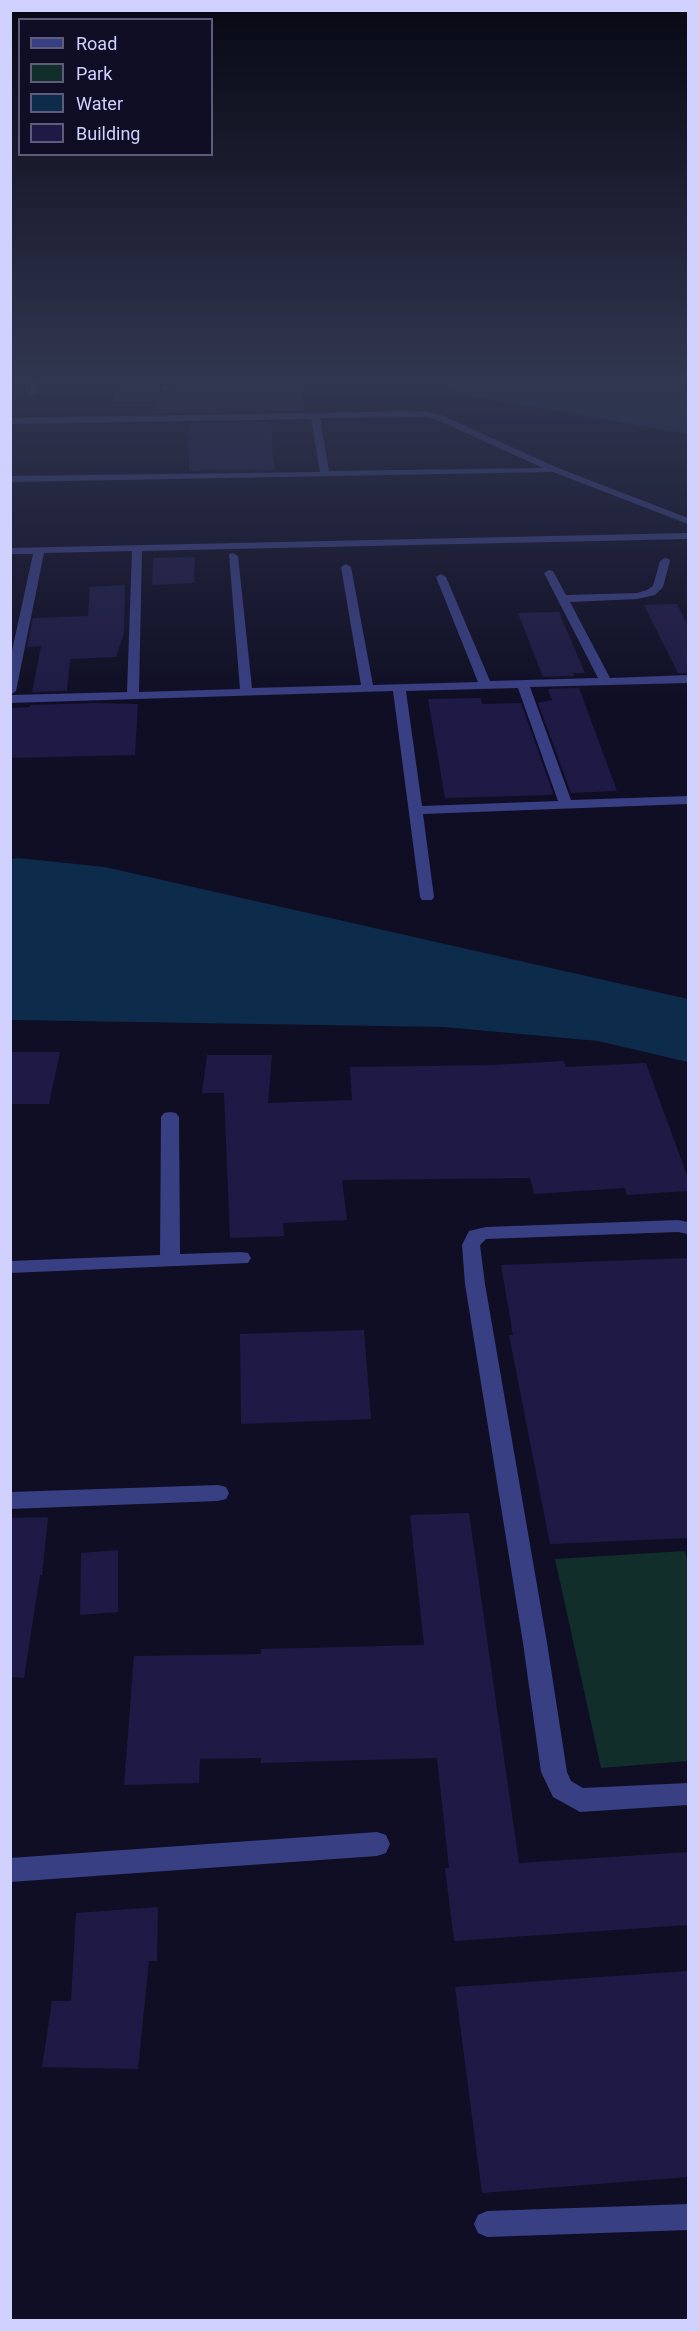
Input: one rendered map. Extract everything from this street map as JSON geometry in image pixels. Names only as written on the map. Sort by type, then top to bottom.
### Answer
[{"type":"street","points":[[604,489],[688,521]]},
{"type":"street","points":[[10,551],[688,536]]},
{"type":"street","points":[[133,695],[137,548]]},
{"type":"street","points":[[10,691],[39,550]]},
{"type":"street","points":[[233,556],[246,692]]},
{"type":"street","points":[[562,599],[637,596],[651,593],[658,587],[664,561]]},
{"type":"street","points":[[346,567],[368,688]]},
{"type":"street","points":[[549,573],[606,682]]},
{"type":"street","points":[[441,577],[486,685]]},
{"type":"street","points":[[10,699],[688,679]]},
{"type":"street","points":[[523,685],[566,805]]},
{"type":"street","points":[[399,688],[427,897]]},
{"type":"street","points":[[414,810],[688,801]]},
{"type":"street","points":[[170,1117],[170,1260]]},
{"type":"street","points":[[688,1228],[678,1226],[486,1233],[476,1235],[471,1245],[475,1284],[535,1643],[554,1772],[562,1789],[580,1800],[688,1794]]},
{"type":"street","points":[[10,1267],[241,1258]]},
{"type":"street","points":[[10,1501],[218,1493]]},
{"type":"street","points":[[10,1870],[377,1844]]},
{"type":"lane","points":[[487,2224],[688,2217]]},
{"type":"green space","points":[[685,1551],[688,1563],[688,1761],[601,1768],[555,1559]]},
{"type":"water","points":[[10,859],[105,867],[688,999],[688,1062],[598,1041],[443,1027],[11,1020]]},
{"type":"building","points":[[195,557],[194,583],[152,585],[153,558]]},
{"type":"building","points":[[125,585],[124,633],[116,657],[70,659],[67,691],[32,692],[41,646],[27,647],[33,618],[88,616],[90,587]]},
{"type":"building","points":[[677,604],[688,626],[688,673],[678,673],[644,605]]},
{"type":"building","points":[[559,612],[585,673],[573,673],[574,676],[543,677],[518,613]]},
{"type":"building","points":[[579,688],[617,791],[571,793],[538,703],[552,700],[548,689]]},
{"type":"building","points":[[481,698],[482,704],[521,703],[553,793],[551,795],[445,798],[428,699]]},
{"type":"building","points":[[138,704],[135,755],[10,758],[10,708],[30,707],[30,705]]},
{"type":"building","points":[[10,1052],[60,1052],[49,1104],[10,1104]]},
{"type":"building","points":[[207,1055],[272,1055],[268,1103],[352,1100],[350,1067],[492,1065],[564,1061],[566,1067],[646,1063],[688,1178],[688,1191],[627,1195],[625,1188],[534,1194],[530,1178],[342,1180],[347,1220],[283,1223],[284,1236],[230,1238],[224,1093],[202,1093]]},
{"type":"building","points":[[688,1258],[688,1538],[550,1544],[509,1335],[513,1335],[501,1265]]},
{"type":"building","points":[[364,1330],[371,1419],[241,1424],[240,1334]]},
{"type":"building","points":[[469,1513],[519,1863],[688,1852],[688,1925],[454,1941],[445,1868],[449,1868],[437,1758],[261,1763],[261,1758],[200,1759],[199,1783],[124,1785],[134,1656],[261,1654],[261,1649],[424,1645],[410,1515]]},
{"type":"building","points":[[48,1517],[42,1575],[40,1575],[24,1678],[10,1677],[10,1518]]},
{"type":"building","points":[[118,1550],[118,1612],[80,1615],[81,1553]]},
{"type":"building","points":[[158,1907],[157,1961],[149,1961],[138,2069],[42,2067],[52,2001],[71,2001],[76,1913]]},
{"type":"building","points":[[688,1971],[688,2177],[482,2193],[455,1987]]}]
